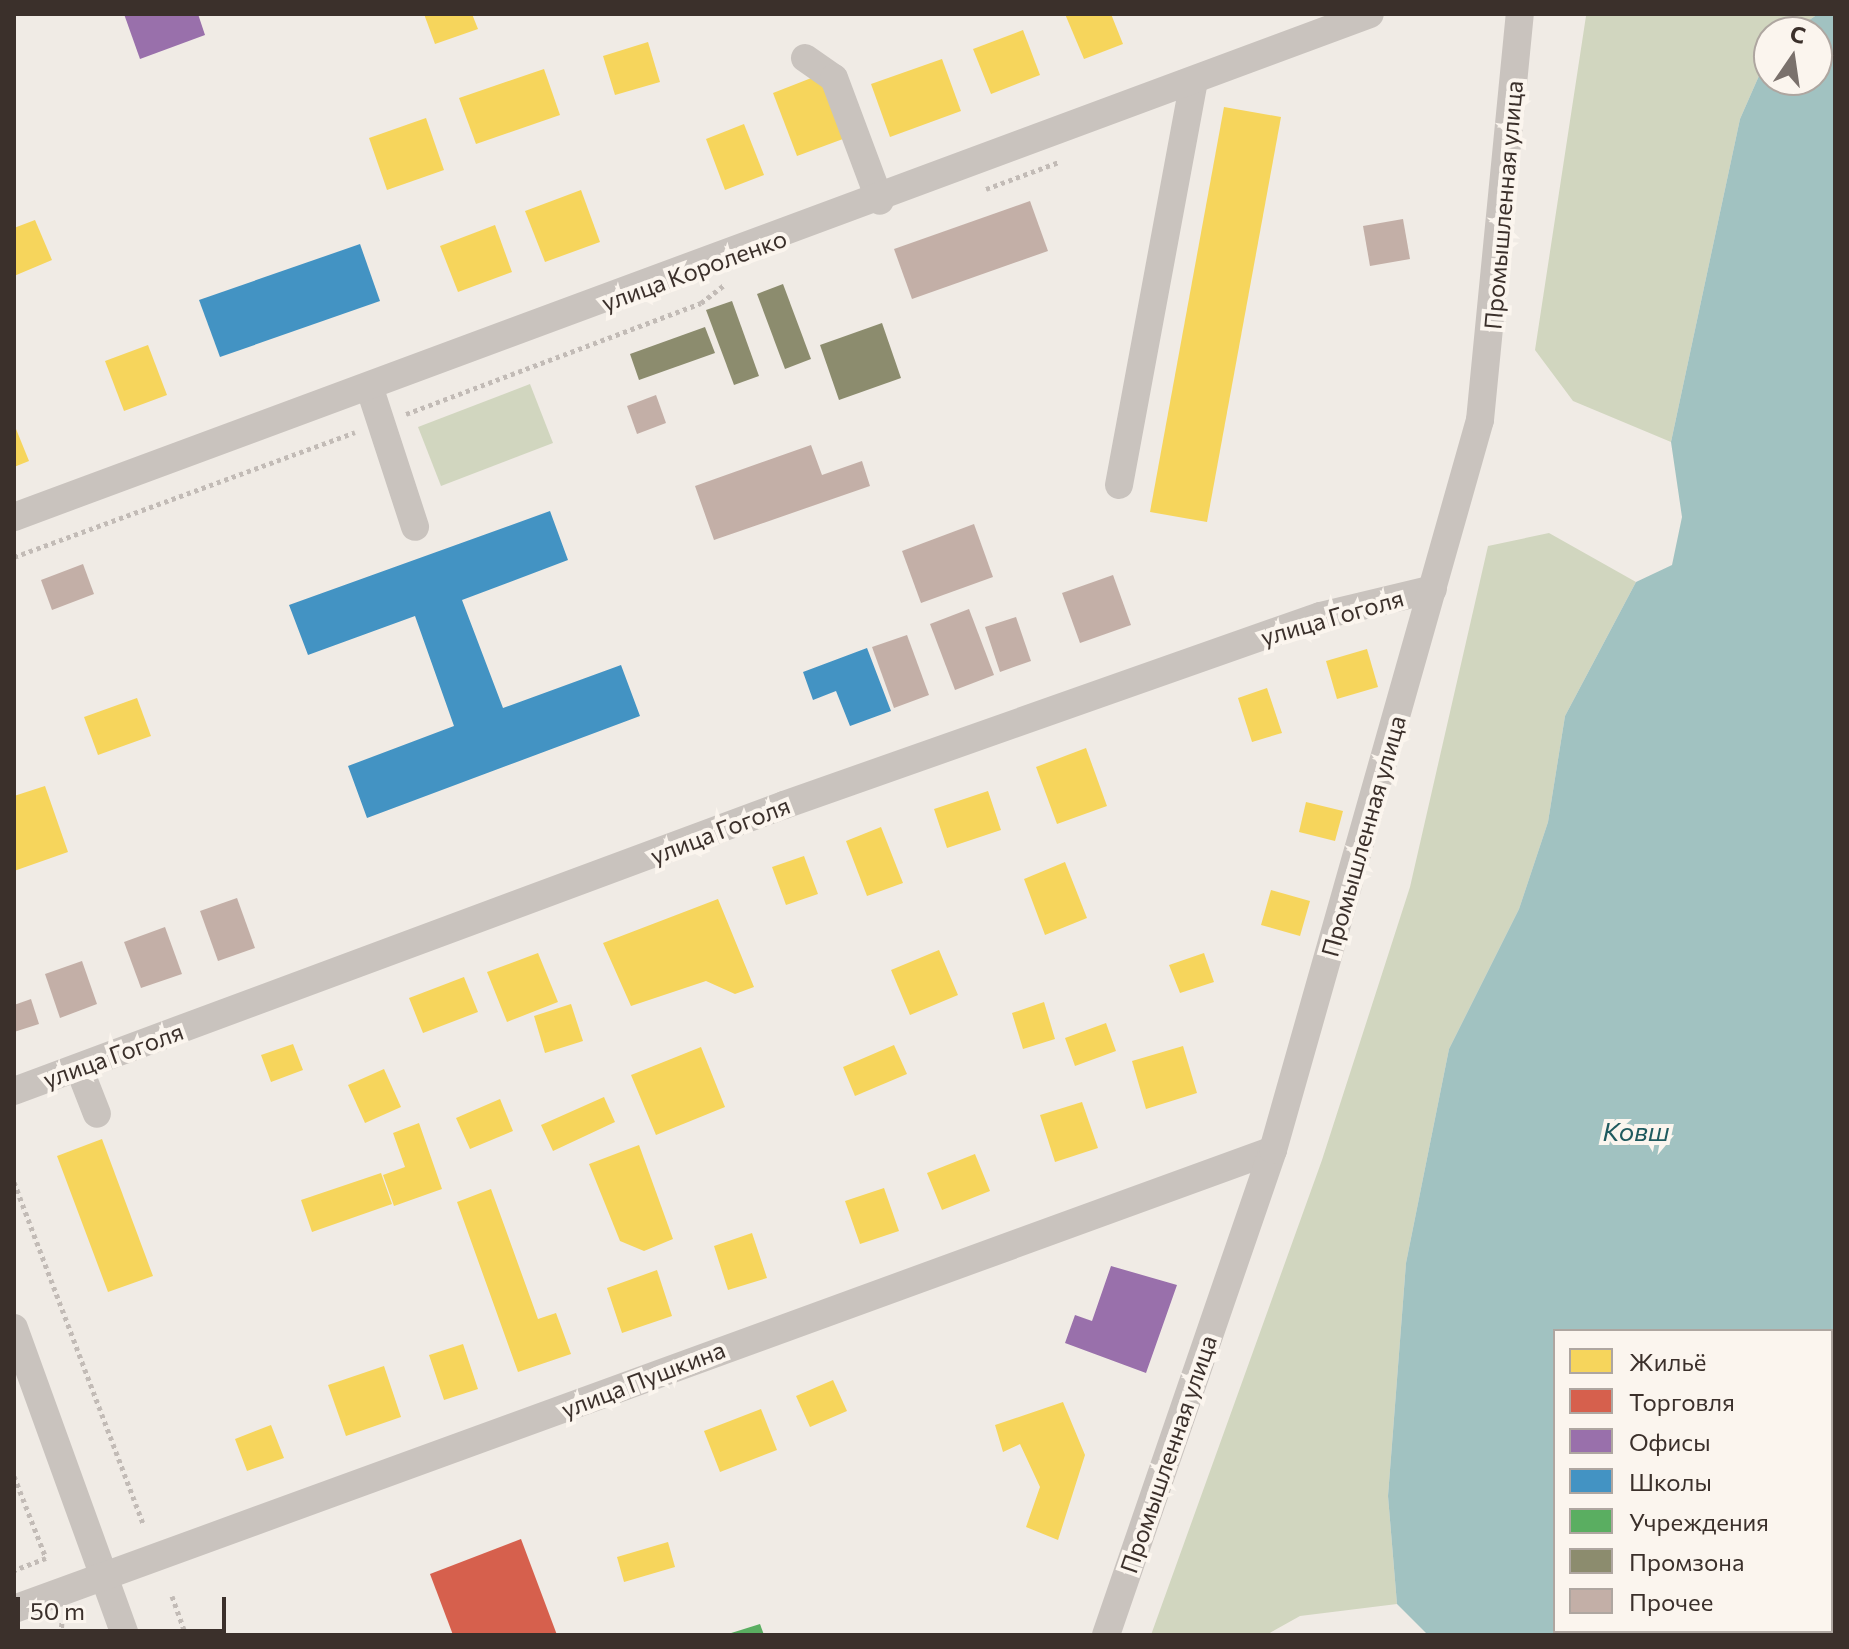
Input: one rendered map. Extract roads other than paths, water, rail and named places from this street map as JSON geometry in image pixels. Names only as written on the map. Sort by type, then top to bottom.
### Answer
[{"type":"street","name":"улица Короленко","points":[[14,517],[880,201],[1370,14]]},
{"type":"street","name":"Промышленная улица","points":[[1106,1635],[1273,1150],[1480,420],[1520,14]]},
{"type":"street","points":[[805,58],[834,78],[880,201]]},
{"type":"street","points":[[1119,485],[1194,82]]},
{"type":"street","points":[[370,389],[415,527]]},
{"type":"street","name":"улица Гоголя","points":[[14,1091],[829,789],[1320,616],[1433,589]]},
{"type":"street","points":[[79,1068],[97,1114]]},
{"type":"street","name":"улица Пушкина","points":[[14,1609],[1273,1150]]},
{"type":"street","points":[[14,1328],[125,1635]]},
{"type":"water","name":"Ковш","points":[[1835,14],[1835,1635],[1428,1635],[1397,1604],[1388,1496],[1406,1263],[1449,1049],[1519,909],[1548,822],[1565,716],[1636,582],[1672,565],[1682,517],[1671,442],[1740,119],[1753,89],[1753,96],[1833,96],[1833,16],[1815,16]]}]
